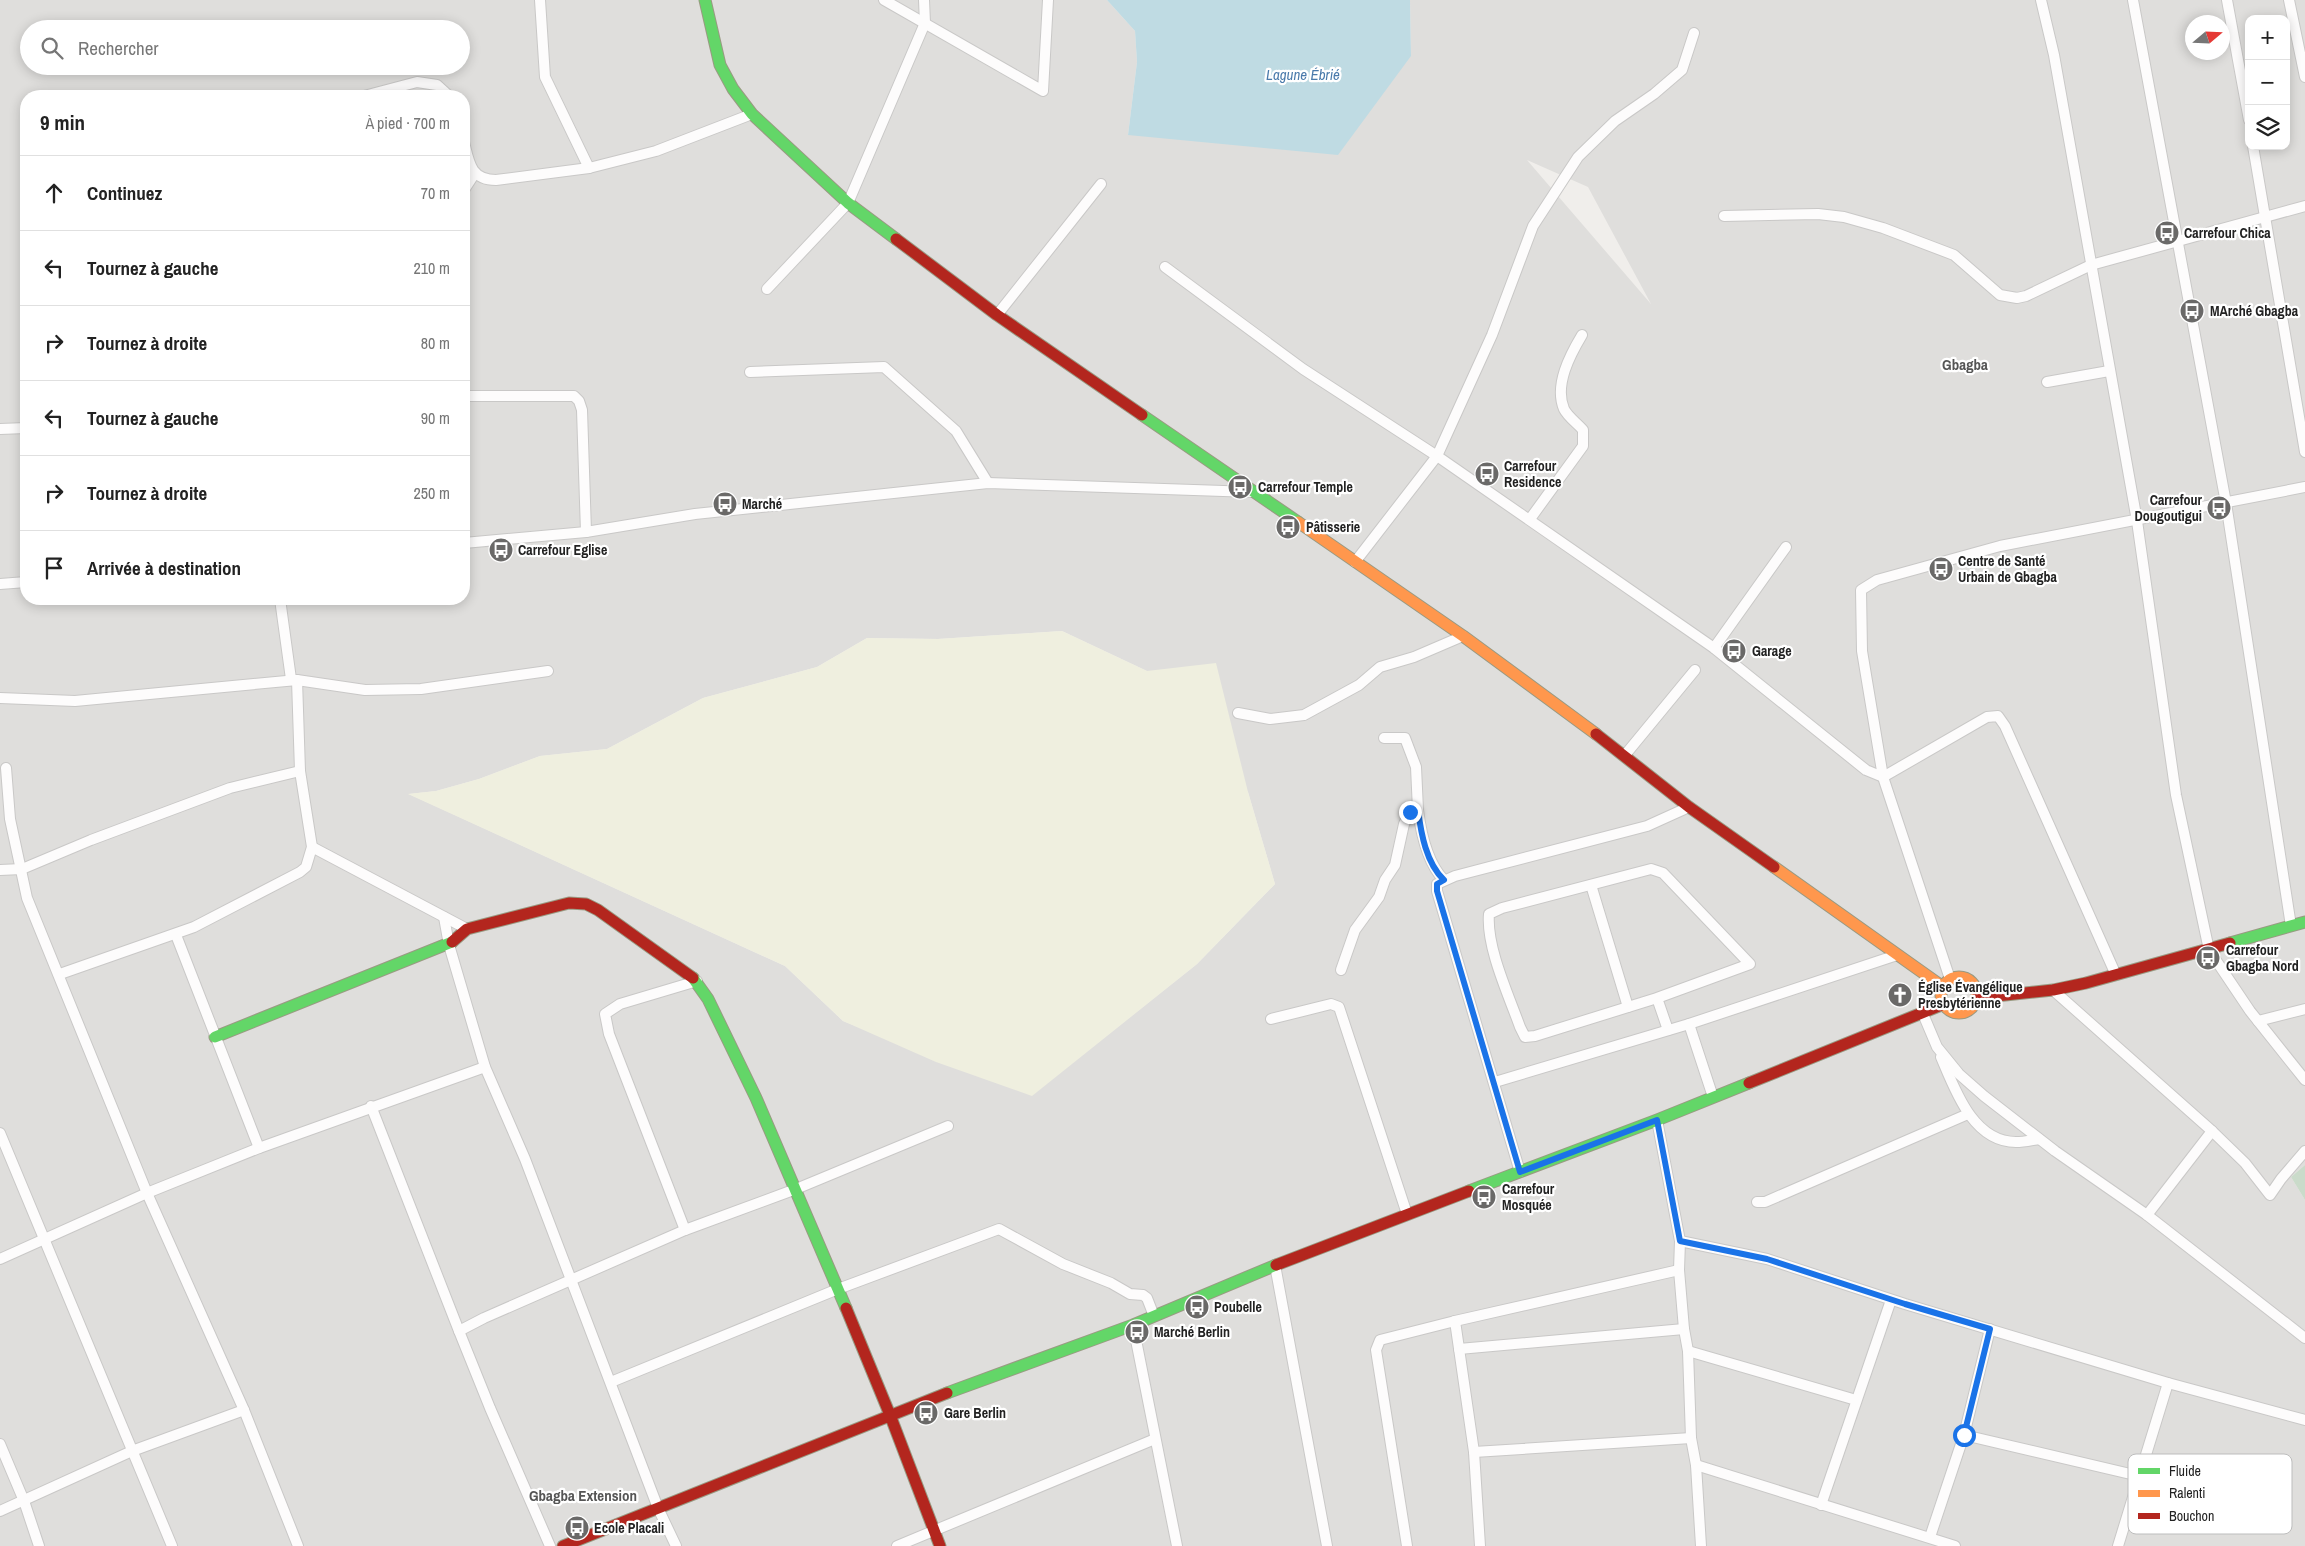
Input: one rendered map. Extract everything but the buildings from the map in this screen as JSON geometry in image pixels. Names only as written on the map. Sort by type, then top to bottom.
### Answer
[{"type":"street","points":[[540,0],[545,77],[589,168]]},
{"type":"street","points":[[705,0],[720,65],[732,89],[752,114],[848,203],[997,315],[1463,636],[1625,755],[1689,807],[1897,955],[1946,983]]},
{"type":"street","points":[[884,0],[1043,91],[1048,0]]},
{"type":"street","points":[[767,289],[848,203],[925,24],[924,0]]},
{"type":"street","points":[[2041,0],[2054,55],[2137,521],[2176,795],[2209,950],[2258,1022],[2305,1080]]},
{"type":"street","points":[[2134,0],[2226,503],[2291,926]]},
{"type":"street","points":[[2227,0],[2246,105]]},
{"type":"street","points":[[2289,0],[2305,77]]},
{"type":"street","points":[[1355,562],[1437,456],[1492,335],[1533,226],[1578,157],[1615,121],[1654,94],[1682,70],[1694,33]]},
{"type":"street","points":[[387,90],[417,82],[437,85],[442,90]]},
{"type":"street","points":[[470,165],[475,173],[488,180],[589,168],[656,151],[752,114]]},
{"type":"street","points":[[2255,150],[2305,452]]},
{"type":"street","points":[[470,181],[475,173]]},
{"type":"street","points":[[997,315],[1101,184]]},
{"type":"street","points":[[1724,216],[1818,214],[1860,222],[1920,241],[1954,255],[2000,295],[2017,298],[2026,296],[2091,265],[2305,206]]},
{"type":"street","points":[[1165,267],[1303,369],[1530,519],[1714,648],[1866,770],[1883,777]]},
{"type":"street","points":[[1530,519],[1583,446],[1583,430],[1565,410],[1562,399],[1564,370],[1582,335]]},
{"type":"street","points":[[750,372],[884,367],[956,432],[988,483]]},
{"type":"street","points":[[2047,382],[2109,371]]},
{"type":"street","points":[[470,396],[574,396],[579,400],[582,410],[586,532]]},
{"type":"street","points":[[0,429],[20,428]]},
{"type":"street","points":[[470,542],[586,532],[695,514],[988,483],[1253,492]]},
{"type":"street","points":[[1946,983],[1883,777],[1862,651],[1861,590],[1877,580],[2000,546],[2305,487]]},
{"type":"street","points":[[1714,648],[1786,547]]},
{"type":"street","points":[[0,584],[20,582]]},
{"type":"street","points":[[60,974],[176,935],[300,872],[306,867],[312,847],[300,771],[294,680],[281,605]]},
{"type":"street","points":[[1238,713],[1270,719],[1304,715],[1359,685],[1380,668],[1414,657],[1463,636]]},
{"type":"street","points":[[1625,755],[1695,670]]},
{"type":"street","points":[[0,698],[75,701],[294,680],[365,690],[421,689],[548,671]]},
{"type":"street","points":[[1883,777],[1987,717],[1998,716],[2006,726],[2116,975]]},
{"type":"street","points":[[1384,738],[1405,738],[1416,767],[1418,810],[1428,853],[1435,872],[1444,880]]},
{"type":"street","points":[[6,768],[10,818],[22,869],[22,880],[28,898],[148,1193],[244,1410],[298,1546]]},
{"type":"street","points":[[0,870],[22,869],[91,840],[230,788],[300,771]]},
{"type":"street","points":[[1520,1172],[1495,1082],[1437,891],[1437,884],[1444,880],[1647,826],[1689,807]]},
{"type":"street","points":[[1341,970],[1356,930],[1379,897],[1385,880],[1395,865],[1404,824],[1410,812],[1418,810]]},
{"type":"street","points":[[312,847],[467,929]]},
{"type":"street","points":[[1650,869],[1663,873],[1750,964],[1656,998],[1535,1036],[1526,1036],[1520,1028],[1490,941],[1489,914],[1502,908],[1650,869]]},
{"type":"street","points":[[1591,885],[1628,1007]]},
{"type":"street","points":[[215,1037],[449,945],[467,929],[569,903],[586,904],[598,910],[697,981],[708,998],[756,1098],[796,1189],[890,1415],[940,1546]]},
{"type":"street","points":[[444,917],[449,945],[486,1067],[525,1159],[658,1508],[676,1546]]},
{"type":"street","points":[[1977,998],[2053,990],[2209,950],[2305,922]]},
{"type":"street","points":[[176,935],[260,1148]]},
{"type":"street","points":[[1495,1082],[1689,1024],[1897,955]]},
{"type":"street","points":[[1956,977],[1967,978],[1975,987],[1977,998],[1971,1009],[1966,1012],[1953,1012],[1944,1004],[1941,993],[1946,983],[1956,977]]},
{"type":"street","points":[[685,1230],[609,1034],[605,1014],[620,1004],[697,981]]},
{"type":"street","points":[[2053,990],[2212,1131],[2245,1163],[2270,1195],[2305,1151]]},
{"type":"street","points":[[1656,998],[1668,1030]]},
{"type":"street","points":[[1271,1018],[1331,1004],[1339,1006],[1407,1214]]},
{"type":"street","points":[[563,1546],[890,1415],[1133,1325],[1275,1265],[1657,1120],[1944,1004]]},
{"type":"street","points":[[2258,1022],[2305,1009]]},
{"type":"street","points":[[1923,1014],[1968,1114],[1987,1132],[1997,1138],[2015,1142],[2039,1139]]},
{"type":"street","points":[[1689,1024],[1713,1097]]},
{"type":"street","points":[[1937,1047],[1959,1074],[2039,1139],[2147,1215],[2305,1338]]},
{"type":"street","points":[[0,1259],[148,1193],[260,1148],[371,1106],[486,1067]]},
{"type":"street","points":[[371,1106],[490,1408],[550,1546]]},
{"type":"street","points":[[1757,1202],[1765,1202],[1968,1114]]},
{"type":"street","points":[[1657,1120],[1680,1241],[1679,1270],[1688,1351],[1692,1438],[1696,1465],[1701,1546]]},
{"type":"street","points":[[460,1331],[484,1318],[685,1230],[796,1189],[948,1126]]},
{"type":"street","points":[[2147,1215],[2212,1131]]},
{"type":"street","points":[[0,1133],[172,1546]]},
{"type":"street","points":[[611,1382],[838,1290],[999,1229],[1063,1264],[1111,1283],[1130,1294],[1143,1295],[1147,1298],[1154,1316]]},
{"type":"street","points":[[1680,1241],[1767,1259],[1891,1300],[2168,1383],[2305,1420]]},
{"type":"street","points":[[1275,1265],[1327,1546]]},
{"type":"street","points":[[1407,1546],[1376,1350],[1380,1340],[1679,1270]]},
{"type":"street","points":[[1821,1505],[1891,1300]]},
{"type":"street","points":[[1455,1321],[1474,1452],[1480,1546]]},
{"type":"street","points":[[1133,1325],[1177,1546]]},
{"type":"street","points":[[1459,1349],[1684,1328]]},
{"type":"street","points":[[1930,1537],[1964,1435],[1990,1329]]},
{"type":"street","points":[[1688,1351],[1856,1400]]},
{"type":"street","points":[[2146,1454],[2168,1383]]},
{"type":"street","points":[[0,1511],[132,1451],[244,1410]]},
{"type":"street","points":[[1964,1435],[2128,1473]]},
{"type":"street","points":[[897,1546],[1156,1438]]},
{"type":"street","points":[[1474,1452],[1692,1438]]},
{"type":"street","points":[[0,1444],[24,1501],[39,1546]]},
{"type":"street","points":[[1696,1465],[1955,1546]]},
{"type":"street","points":[[2118,1546],[2128,1513]]},
{"type":"shaded area","points":[[0,0],[1107,0],[1135,31],[1137,62],[1128,135],[1411,56],[1410,0],[2305,0],[2305,1165],[2291,1177],[2305,1200],[2305,1546],[0,1546]],"holes":[[[1527,160],[1588,187],[1651,304]],[[1062,631],[1147,671],[1248,792],[1275,884],[1197,964],[1032,1095],[843,1021],[785,966],[409,794],[436,791],[479,779],[540,756],[607,749],[703,698],[817,667],[867,638],[938,639]]]},
{"type":"green space","points":[[1062,631],[1147,671],[1216,663],[1248,792],[1275,884],[1197,964],[1032,1096],[936,1062],[843,1021],[785,966],[408,794],[436,791],[479,779],[540,756],[607,749],[703,698],[817,667],[867,638],[938,639]]},
{"type":"green space","points":[[2305,1165],[2305,1200],[2291,1177]]},
{"type":"water","name":"Lagune Ébrié","points":[[1107,0],[1410,0],[1411,56],[1338,155],[1128,135],[1137,62],[1135,31]]},
{"type":"traffic: fast","points":[[705,0],[720,65],[733,89],[752,114],[848,203],[896,239]]},
{"type":"traffic: fast","points":[[1142,415],[1298,522]]},
{"type":"traffic: fast","points":[[2230,943],[2305,922]]},
{"type":"traffic: fast","points":[[215,1037],[452,942]]},
{"type":"traffic: fast","points":[[693,978],[708,999],[756,1098],[846,1308]]},
{"type":"traffic: fast","points":[[1469,1191],[1749,1083]]},
{"type":"traffic: fast","points":[[947,1393],[1133,1325],[1276,1265]]},
{"type":"traffic: slow","points":[[1298,522],[1463,636],[1596,734]]},
{"type":"traffic: slow","points":[[1774,867],[1943,987]]},
{"type":"traffic: slow","points":[[1959,977],[1966,978],[1972,982],[1976,988],[1977,995],[1976,1002],[1972,1008],[1966,1012],[1959,1013],[1952,1012],[1946,1008],[1942,1002],[1941,995],[1942,988],[1946,982],[1952,978],[1959,977]]},
{"type":"traffic: jam","points":[[896,239],[997,315],[1142,415]]},
{"type":"traffic: jam","points":[[1596,734],[1689,807],[1774,867]]},
{"type":"traffic: jam","points":[[452,942],[467,929],[569,903],[586,904],[598,910],[693,978]]},
{"type":"traffic: jam","points":[[1977,998],[2053,990],[2086,983],[2230,943]]},
{"type":"traffic: jam","points":[[1749,1083],[1944,1004]]},
{"type":"traffic: jam","points":[[1276,1265],[1469,1191]]},
{"type":"traffic: jam","points":[[846,1308],[890,1415],[940,1546]]},
{"type":"traffic: jam","points":[[563,1546],[947,1393]]},
{"type":"place","name":"Carrefour Chica","points":[[2167,233]]},
{"type":"place","name":"MArché Gbagba","points":[[2192,311]]},
{"type":"place","name":"Carrefour Residence","points":[[1487,474]]},
{"type":"place","name":"Carrefour Temple","points":[[1240,487]]},
{"type":"place","name":"Marché","points":[[725,504]]},
{"type":"place","name":"Carrefour Dougoutigui","points":[[2219,508]]},
{"type":"place","name":"Pâtisserie","points":[[1288,527]]},
{"type":"place","name":"Carrefour Eglise","points":[[501,550]]},
{"type":"place","name":"Centre de Santé Urbain de Gbagba","points":[[1941,569]]},
{"type":"place","name":"Garage","points":[[1734,651]]},
{"type":"place","name":"Carrefour Gbagba Nord","points":[[2208,958]]},
{"type":"place","name":"Église Évangélique Presbytérienne","points":[[1900,995]]},
{"type":"place","name":"Carrefour Mosquée","points":[[1484,1197]]},
{"type":"place","name":"Poubelle","points":[[1197,1307]]},
{"type":"place","name":"Marché Berlin","points":[[1137,1332]]},
{"type":"place","name":"Gare Berlin","points":[[926,1413]]},
{"type":"place","name":"Ecole Placali","points":[[577,1528]]},
{"type":"district","name":"Gbagba","points":[[1965,365]]},
{"type":"district","name":"Gbagba Extension","points":[[583,1496]]},
{"type":"route","points":[[1410,812],[1418,810],[1425,844],[1435,872],[1444,880],[1437,884],[1437,891],[1495,1082],[1520,1172],[1657,1120],[1680,1241],[1767,1259],[1933,1313],[1990,1329],[1964,1435]]}]
